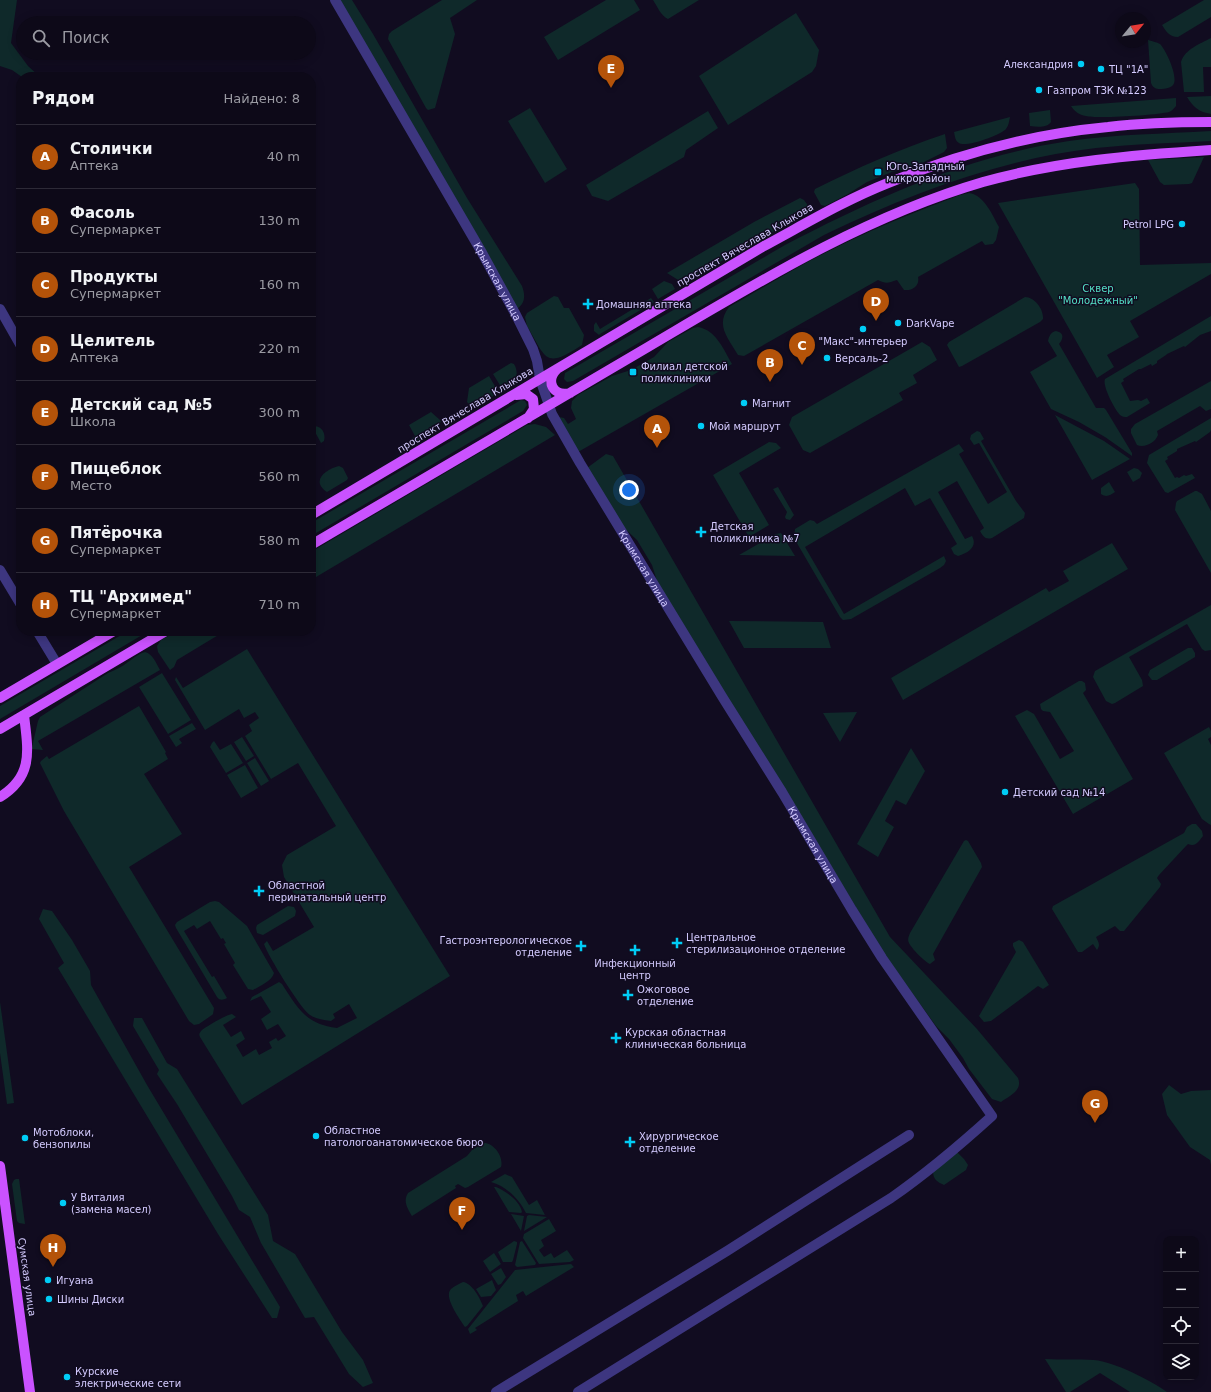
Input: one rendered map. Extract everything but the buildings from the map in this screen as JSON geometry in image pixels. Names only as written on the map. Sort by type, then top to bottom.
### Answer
[{"type":"main road","name":"проспект Вячеслава Клыкова","points":[[316,512],[764,246],[848,201],[895,180],[991,148],[1032,139],[1108,127],[1211,122]]},
{"type":"main road","points":[[316,543],[780,270],[863,228],[927,202],[983,182],[1045,167],[1137,154],[1211,150]]},
{"type":"main road","points":[[558,369],[553,373],[551,379],[554,390],[559,393],[570,393]]},
{"type":"main road","points":[[514,395],[521,393],[526,394],[532,399],[534,409],[528,418]]},
{"type":"main road","points":[[0,698],[105,636]]},
{"type":"main road","points":[[2,728],[158,636]]},
{"type":"main road","points":[[0,797],[7,793],[22,775],[28,749],[24,715]]},
{"type":"main road","name":"Сумская улица","points":[[0,1166],[30,1392]]},
{"type":"street","name":"Крымская улица","points":[[335,0],[516,315],[533,349],[540,379],[552,414],[580,463],[782,792],[852,910],[908,996],[992,1116],[909,1186],[578,1392]]},
{"type":"street","points":[[0,309],[16,337]]},
{"type":"street","points":[[0,570],[16,597]]},
{"type":"street","points":[[40,636],[57,664]]},
{"type":"street","points":[[496,1392],[723,1253],[909,1135]]},
{"type":"green space","points":[[0,0],[17,0],[11,43],[16,50],[16,60],[24,60],[35,72],[16,73],[0,66]]},
{"type":"green space","points":[[337,0],[352,0],[467,198],[522,286],[524,298],[522,304],[517,309]]},
{"type":"green space","points":[[442,0],[477,0],[450,18],[455,34],[435,108],[428,110],[388,39],[389,34],[392,31]]},
{"type":"green space","points":[[606,0],[634,0],[640,10],[558,60],[544,37]]},
{"type":"green space","points":[[653,0],[699,0],[668,19],[661,13]]},
{"type":"green space","points":[[1204,0],[1211,0],[1211,17],[1178,37],[1170,35],[1166,31],[1162,25]]},
{"type":"green space","points":[[796,13],[819,50],[816,66],[812,72],[728,125],[699,76]]},
{"type":"green space","points":[[1211,38],[1211,67],[1203,67],[1204,92],[1184,92],[1181,62],[1183,57],[1193,47]]},
{"type":"green space","points":[[1151,41],[1160,44],[1163,47],[1173,71],[1174,81],[1173,85],[1164,89],[1157,89],[1153,87],[1151,83],[1149,48],[1151,48]]},
{"type":"green space","points":[[1211,96],[1211,114],[1203,112],[1197,108],[1187,97]]},
{"type":"green space","points":[[1176,98],[1176,106],[1170,112],[1141,115],[1092,117],[1081,115],[1071,106]]},
{"type":"green space","points":[[530,108],[567,169],[545,183],[508,121]]},
{"type":"green space","points":[[1050,110],[1051,122],[1049,124],[1042,127],[1030,126],[1029,113]]},
{"type":"green space","points":[[708,111],[718,128],[686,150],[684,157],[608,201],[592,196],[586,185]]},
{"type":"green space","points":[[1010,117],[1006,129],[1003,132],[968,144],[959,143],[956,140],[954,132]]},
{"type":"green space","points":[[1211,131],[1211,141],[1096,148],[1025,160],[956,180],[922,192],[824,235],[573,381],[567,382],[564,379],[565,373],[785,245],[853,211],[923,181],[958,168],[995,157],[1069,141],[1122,136]]},
{"type":"green space","points":[[945,134],[947,148],[944,152],[912,168],[892,172],[867,182],[825,206],[821,205],[814,192],[815,189],[863,166],[895,152]]},
{"type":"green space","points":[[1204,157],[1192,183],[1189,184],[1164,185],[1160,182],[1148,160]]},
{"type":"green space","name":"Сквер \"Молодежный\"","points":[[1135,183],[1139,189],[1140,265],[1211,263],[1211,274],[1130,321],[1139,337],[1107,355],[1114,367],[1097,378],[998,203]]},
{"type":"green space","points":[[969,193],[979,197],[983,201],[999,227],[996,240],[993,244],[985,245],[982,241],[918,277],[917,285],[910,290],[904,290],[897,280],[887,283],[878,280],[744,356],[738,355],[727,337],[723,326],[723,320],[729,307],[813,259],[856,238],[915,212]]},
{"type":"green space","points":[[800,198],[804,200],[809,207],[808,212],[683,283],[667,273],[754,222]]},
{"type":"green space","points":[[664,281],[672,284],[675,289],[658,299],[652,289]]},
{"type":"green space","points":[[554,296],[558,297],[564,308],[569,308],[584,335],[582,345],[561,357],[554,358],[548,357],[543,353],[527,326],[525,317],[527,313]]},
{"type":"green space","points":[[1025,297],[1032,299],[1038,305],[1042,312],[1043,319],[959,367],[947,345],[949,342]]},
{"type":"green space","points":[[651,298],[654,302],[599,335],[594,331],[594,325],[596,322],[600,329]]},
{"type":"green space","points":[[1211,316],[1211,331],[1200,335],[1185,347],[1184,346],[1167,354],[1152,366],[1151,364],[1139,369],[1123,379],[1124,381],[1121,383],[1130,401],[1141,401],[1147,398],[1150,403],[1127,417],[1120,415],[1107,392],[1105,387],[1105,379]]},
{"type":"green space","points":[[698,327],[715,336],[732,364],[578,452],[559,417],[564,418],[568,424],[576,419],[571,408],[572,401],[578,395],[612,376],[631,370],[654,357],[668,342],[693,328]]},
{"type":"green space","points":[[1056,331],[1061,333],[1062,338],[1059,344],[1096,408],[1104,408],[1106,410],[1132,453],[1132,456],[1105,437],[1079,422],[1051,409],[1030,372],[1057,356],[1048,341],[1050,334]]},
{"type":"green space","points":[[922,342],[930,347],[937,360],[913,375],[917,383],[899,393],[903,400],[810,453],[803,450],[789,425],[792,417]]},
{"type":"green space","points":[[511,363],[514,364],[516,368],[516,376],[513,382],[503,390],[493,374]]},
{"type":"green space","points":[[489,376],[499,393],[488,399],[470,405],[467,402],[469,388]]},
{"type":"green space","points":[[1211,381],[1211,409],[1206,411],[1200,406],[1157,431],[1157,438],[1152,442],[1143,446],[1137,445],[1131,433],[1131,429],[1135,424]]},
{"type":"green space","points":[[521,400],[525,401],[527,405],[523,411],[316,533],[316,520]]},
{"type":"green space","points":[[431,412],[441,422],[415,444],[411,443],[410,440],[415,436],[409,425]]},
{"type":"green space","points":[[1055,415],[1104,441],[1130,459],[1092,480]]},
{"type":"green space","points":[[1211,418],[1210,432],[1196,442],[1195,441],[1177,449],[1177,451],[1167,457],[1168,459],[1165,461],[1175,478],[1192,474],[1195,478],[1168,493],[1165,492],[1147,463],[1149,455]]},
{"type":"green space","points":[[535,424],[546,427],[555,435],[316,577],[316,549],[527,425]]},
{"type":"green space","points":[[316,426],[323,430],[324,433],[324,441],[321,443],[316,434]]},
{"type":"green space","points":[[977,431],[980,432],[984,439],[981,441],[1016,501],[1025,513],[1024,518],[992,538],[986,538],[980,531],[984,528],[957,481],[938,492],[965,539],[972,536],[974,540],[971,549],[958,556],[954,554],[951,548],[957,544],[930,498],[915,506],[905,488],[805,547],[844,614],[944,556],[946,561],[940,568],[851,619],[843,620],[794,538],[795,529],[810,520],[817,524],[959,444],[964,451],[959,454],[988,504],[1007,492],[979,443],[974,445],[970,439],[971,435]]},
{"type":"green space","points":[[769,442],[776,443],[781,448],[739,473],[769,525],[749,537],[713,475]]},
{"type":"green space","points":[[606,454],[613,456],[890,937],[977,1029],[1018,1078],[1019,1086],[1015,1092],[1001,1102],[992,1099],[969,1069],[949,1039],[936,1026],[887,958],[658,584],[652,565],[637,540],[623,527],[587,468]]},
{"type":"green space","points":[[339,466],[343,468],[348,478],[327,492],[322,488],[320,480],[329,470]]},
{"type":"green space","points":[[1134,468],[1138,469],[1142,473],[1140,478],[1133,482],[1127,472]]},
{"type":"green space","points":[[1109,482],[1115,492],[1105,496],[1101,494],[1101,488]]},
{"type":"green space","points":[[778,487],[794,515],[790,520],[786,519],[785,517],[787,512],[773,489]]},
{"type":"green space","points":[[1195,491],[1202,494],[1211,511],[1211,573],[1175,510],[1177,501]]},
{"type":"green space","points":[[781,533],[795,556],[739,555],[776,534]]},
{"type":"green space","points":[[1112,543],[1128,569],[903,700],[891,678],[1046,588],[1049,592],[1069,581],[1063,571]]},
{"type":"green space","points":[[1211,605],[1211,650],[1205,651],[1202,649],[1187,624],[1129,657],[1142,680],[1143,686],[1115,703],[1112,704],[1106,701],[1093,677],[1095,671]]},
{"type":"green space","points":[[729,621],[823,622],[831,648],[744,648]]},
{"type":"green space","points":[[119,636],[141,636],[0,719],[0,706]]},
{"type":"green space","points":[[168,636],[217,636],[177,660],[174,667],[170,670],[158,652],[157,646],[161,640]]},
{"type":"green space","points":[[1188,648],[1192,648],[1195,653],[1195,657],[1157,680],[1152,680],[1148,675],[1150,670]]},
{"type":"green space","points":[[247,649],[450,976],[242,1105],[200,1037],[199,1035],[203,1029],[232,1014],[236,1017],[223,1025],[231,1037],[241,1031],[245,1039],[236,1045],[243,1057],[256,1049],[259,1055],[272,1048],[269,1042],[276,1038],[278,1041],[286,1036],[278,1024],[267,1030],[261,1019],[271,1012],[261,996],[250,1001],[252,997],[279,982],[282,984],[298,1008],[310,1019],[318,1023],[337,1028],[357,1018],[349,1004],[333,1014],[335,1018],[331,1021],[322,1020],[310,1015],[299,1003],[271,959],[264,944],[267,941],[273,951],[314,927],[284,877],[282,865],[287,855],[336,826],[298,763],[271,779],[245,736],[252,731],[249,725],[259,718],[255,712],[244,718],[239,709],[205,730],[175,680],[176,677],[183,688]]},
{"type":"green space","points":[[145,652],[152,657],[160,670],[38,741],[43,750],[32,749],[40,717],[108,673]]},
{"type":"green space","points":[[162,673],[191,720],[168,734],[139,687]]},
{"type":"green space","points":[[1079,681],[1085,683],[1086,690],[1083,693],[1133,779],[1073,814],[1015,716],[1027,710],[1034,714],[1060,759],[1074,751],[1050,712],[1043,711],[1040,704]]},
{"type":"green space","points":[[139,706],[166,752],[165,753],[168,759],[144,774],[182,834],[129,867],[214,1008],[212,1015],[199,1024],[194,1025],[189,1021],[64,811],[40,763],[47,756],[49,759]]},
{"type":"green space","points":[[857,712],[840,742],[823,713]]},
{"type":"green space","points":[[192,723],[196,729],[179,739],[182,743],[176,747],[169,736]]},
{"type":"green space","points":[[1209,727],[1211,731],[1211,737],[1208,739],[1211,745],[1211,825],[1202,819],[1164,753]]},
{"type":"green space","points":[[242,737],[254,756],[246,761],[234,742]]},
{"type":"green space","points":[[214,741],[220,750],[231,744],[243,763],[226,773],[210,747]]},
{"type":"green space","points":[[911,748],[925,771],[906,805],[896,800],[885,821],[894,827],[878,857],[857,844]]},
{"type":"green space","points":[[255,758],[269,781],[261,786],[247,763]]},
{"type":"green space","points":[[245,765],[258,788],[241,798],[227,775]]},
{"type":"green space","points":[[1192,824],[1196,824],[1202,831],[1203,836],[1195,844],[1188,844],[1159,875],[1157,878],[1161,884],[1160,887],[1124,931],[1120,931],[1115,926],[1096,937],[1099,945],[1097,950],[1093,944],[1082,952],[1078,952],[1052,909],[1053,906],[1184,833],[1187,827]]},
{"type":"green space","points":[[966,840],[968,841],[982,867],[933,954],[935,960],[930,964],[912,948],[908,942],[908,939],[910,933]]},
{"type":"green space","points":[[210,902],[219,902],[247,926],[274,973],[268,981],[262,985],[253,990],[248,989],[233,965],[235,963],[224,944],[226,943],[223,938],[221,939],[210,921],[197,929],[194,925],[184,931],[212,977],[214,976],[227,998],[222,1000],[217,997],[175,925],[177,922]]},
{"type":"green space","points":[[288,906],[294,907],[296,911],[295,916],[263,935],[257,933],[257,925]]},
{"type":"green space","points":[[43,909],[52,911],[72,940],[90,971],[91,985],[147,1085],[280,1307],[277,1318],[272,1318],[218,1234],[58,968],[64,963],[39,919]]},
{"type":"green space","points":[[1019,940],[1023,942],[1049,985],[1043,989],[1038,986],[991,1021],[984,1022],[979,1016],[1016,952],[1013,943]]},
{"type":"green space","points":[[0,1002],[14,1103],[7,1104],[0,1053]]},
{"type":"green space","points":[[134,1018],[142,1018],[167,1063],[177,1069],[268,1215],[273,1241],[295,1254],[342,1332],[363,1360],[373,1383],[363,1387],[349,1374],[314,1317],[305,1318],[261,1243],[250,1217],[239,1210],[177,1104],[157,1074],[159,1070],[133,1026]]},
{"type":"green space","points":[[1169,1085],[1181,1094],[1191,1091],[1211,1090],[1211,1165],[1210,1160],[1190,1147],[1167,1115],[1162,1094]]},
{"type":"green space","points":[[484,1143],[495,1148],[500,1155],[502,1163],[501,1167],[468,1187],[465,1188],[458,1184],[455,1186],[456,1188],[412,1216],[406,1202],[408,1193],[467,1156],[472,1150]]},
{"type":"green space","points":[[957,1152],[968,1165],[966,1170],[944,1185],[939,1183],[934,1176],[933,1171]]},
{"type":"green space","points":[[505,1174],[512,1177],[529,1205],[537,1200],[545,1215],[526,1213],[512,1194],[497,1184],[491,1182]]},
{"type":"green space","points":[[16,1179],[19,1179],[25,1224],[17,1221],[12,1184]]},
{"type":"green space","points":[[494,1187],[512,1197],[521,1208],[522,1212],[509,1212]]},
{"type":"green space","points":[[511,1214],[524,1216],[521,1231]]},
{"type":"green space","points":[[529,1215],[547,1217],[524,1231],[527,1216]]},
{"type":"green space","points":[[549,1219],[556,1231],[541,1240],[544,1246],[539,1250],[544,1257],[551,1253],[554,1258],[567,1250],[574,1260],[570,1262],[539,1264],[523,1238],[524,1234]]},
{"type":"green space","points":[[514,1241],[517,1242],[517,1244],[512,1262],[503,1262],[498,1252]]},
{"type":"green space","points":[[522,1241],[536,1263],[535,1265],[517,1267],[515,1265],[520,1242]]},
{"type":"green space","points":[[494,1253],[501,1264],[490,1272],[483,1261]]},
{"type":"green space","points":[[571,1264],[574,1267],[526,1296],[523,1291],[516,1295],[518,1301],[475,1328],[477,1330],[470,1334],[468,1329],[515,1270]]},
{"type":"green space","points":[[501,1268],[506,1277],[501,1284],[498,1285],[491,1274]]},
{"type":"green space","points":[[492,1280],[496,1290],[491,1296],[481,1297],[476,1289]]},
{"type":"green space","points":[[463,1282],[470,1285],[478,1295],[483,1306],[465,1327],[453,1308],[449,1297],[451,1289]]},
{"type":"green space","points":[[1045,1359],[1102,1361],[1132,1372],[1167,1392],[1130,1392],[1100,1373],[1070,1392],[1066,1392]]},
{"type":"place","name":"Александрия","points":[[1081,64]]},
{"type":"place","name":"ТЦ \"1А\"","points":[[1101,69]]},
{"type":"place","name":"Детский сад №5","points":[[611,88]]},
{"type":"place","name":"Газпром ТЗК №123","points":[[1039,90]]},
{"type":"place","name":"Юго-Западный микрорайон","points":[[878,172]]},
{"type":"place","name":"Petrol LPG","points":[[1182,224]]},
{"type":"place","name":"Домашняя аптека","points":[[588,304]]},
{"type":"place","name":"Целитель","points":[[876,321]]},
{"type":"place","name":"DarkVape","points":[[898,323]]},
{"type":"place","name":"\"Макс\"-интерьер","points":[[863,329]]},
{"type":"place","name":"Версаль-2","points":[[827,358]]},
{"type":"place","name":"Продукты","points":[[802,365]]},
{"type":"place","name":"Филиал детской поликлиники","points":[[633,372]]},
{"type":"place","name":"Фасоль","points":[[770,382]]},
{"type":"place","name":"Магнит","points":[[744,403]]},
{"type":"place","name":"Мой маршрут","points":[[701,426]]},
{"type":"place","name":"Столички","points":[[657,448]]},
{"type":"place","name":"Детская поликлиника №7","points":[[701,532]]},
{"type":"place","name":"Детский сад №14","points":[[1005,792]]},
{"type":"place","name":"Областной перинатальный центр","points":[[259,891]]},
{"type":"place","name":"Центральное стерилизационное отделение","points":[[677,943]]},
{"type":"place","name":"Гастроэнтерологическое отделение","points":[[581,946]]},
{"type":"place","name":"Инфекционный центр","points":[[635,950]]},
{"type":"place","name":"Ожоговое отделение","points":[[628,995]]},
{"type":"place","name":"Курская областная клиническая больница","points":[[616,1038]]},
{"type":"place","name":"Пятёрочка","points":[[1095,1123]]},
{"type":"place","name":"Областное патологоанатомическое бюро","points":[[316,1136]]},
{"type":"place","name":"Мотоблоки, бензопилы","points":[[25,1138]]},
{"type":"place","name":"Хирургическое отделение","points":[[630,1142]]},
{"type":"place","name":"У Виталия (замена масел)","points":[[63,1203]]},
{"type":"place","name":"Пищеблок","points":[[462,1230]]},
{"type":"place","name":"ТЦ \"Архимед\"","points":[[53,1267]]},
{"type":"place","name":"Игуана","points":[[48,1280]]},
{"type":"place","name":"Шины Диски","points":[[49,1299]]},
{"type":"place","name":"Курские электрические сети","points":[[67,1377]]}]
